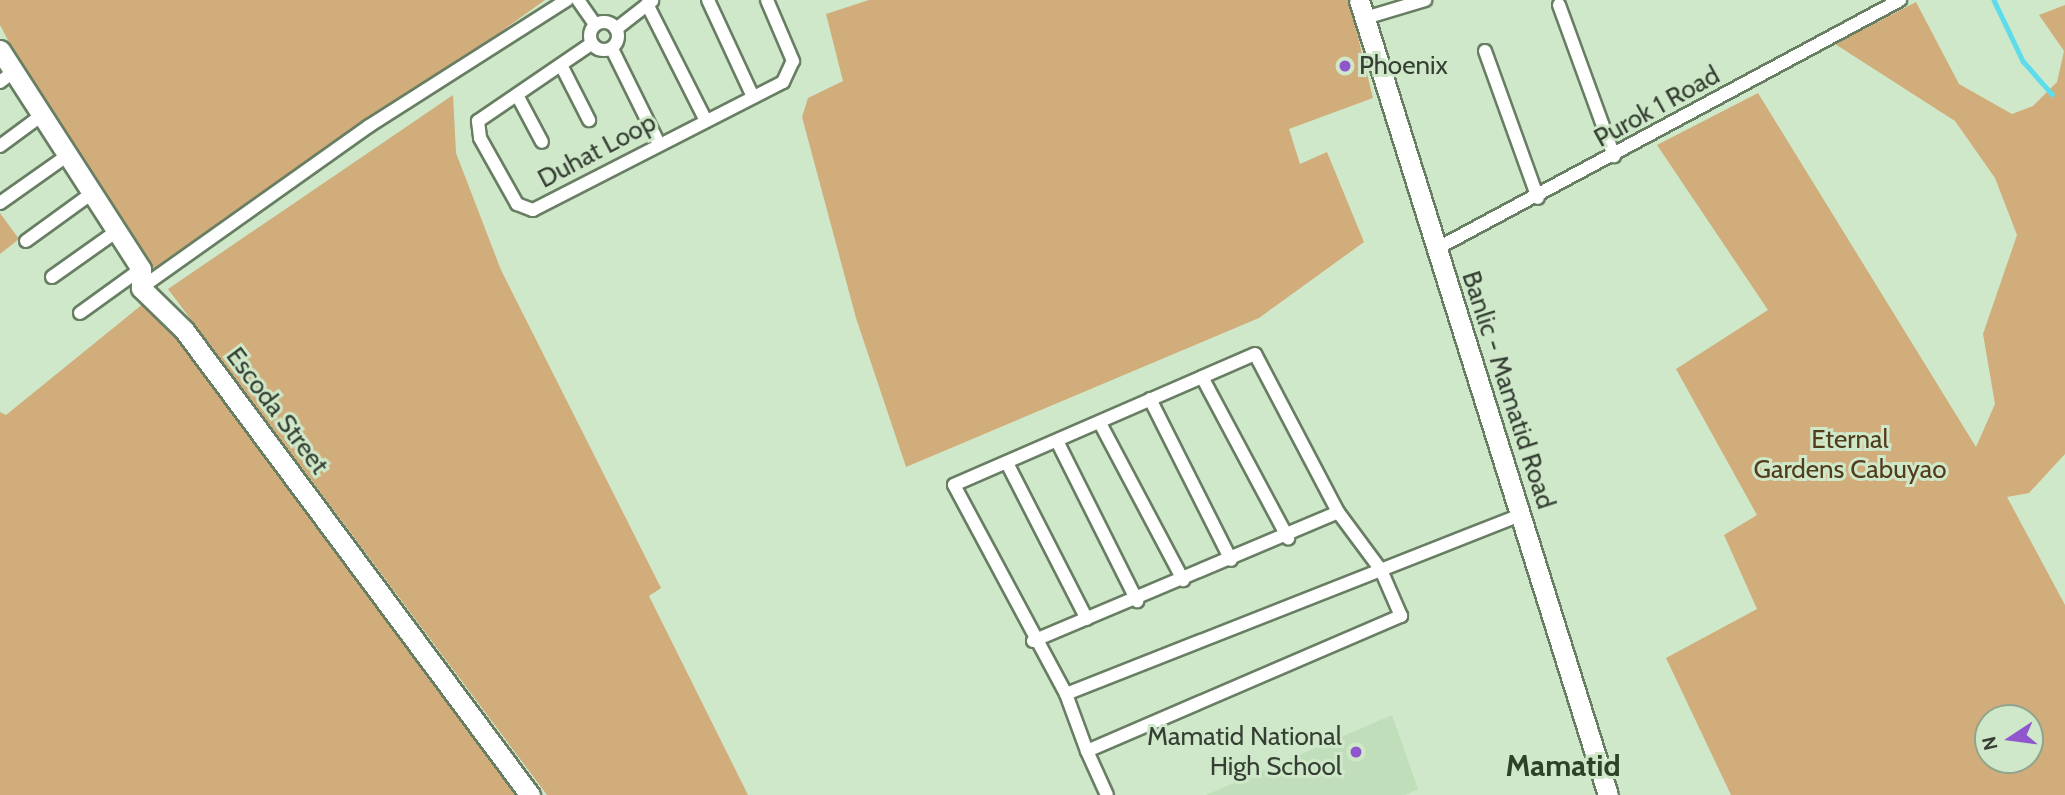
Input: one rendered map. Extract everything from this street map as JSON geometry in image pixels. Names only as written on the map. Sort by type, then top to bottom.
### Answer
[{"type":"street","points":[[80,313],[141,278],[369,125],[566,0]]},
{"type":"street","points":[[578,0],[595,24],[616,29]]},
{"type":"street","points":[[708,0],[753,97]]},
{"type":"street","name":"Duhat Loop","points":[[591,44],[478,121],[480,138],[517,204],[533,210],[783,82],[793,61],[767,0]]},
{"type":"street","points":[[1362,9],[1425,0]]},
{"type":"street","name":"Purok 1 Road","points":[[1434,250],[1538,198],[1900,0]]},
{"type":"street","points":[[659,144],[612,48],[616,29],[650,2],[706,121]]},
{"type":"street","points":[[1559,5],[1614,156]]},
{"type":"street","name":"Banlic - Mamatid Road","points":[[1362,9],[1434,250],[1521,515],[1608,795]]},
{"type":"street","points":[[595,24],[591,44],[612,48]]},
{"type":"street","name":"Escoda Street","points":[[0,50],[7,77],[42,116],[68,155],[117,231],[141,278],[184,330],[530,795]]},
{"type":"street","points":[[1485,51],[1538,198]]},
{"type":"street","points":[[561,65],[589,120]]},
{"type":"street","points":[[517,95],[542,142]]},
{"type":"street","points":[[0,146],[42,116]]},
{"type":"street","points":[[0,203],[68,155]]},
{"type":"street","points":[[26,242],[92,193]]},
{"type":"street","points":[[52,277],[117,231]]},
{"type":"street","points":[[1087,751],[1401,616],[1381,570],[1338,512],[1255,354],[1150,399],[1059,443],[954,485],[1033,641],[1066,694],[1087,751],[1107,795]]},
{"type":"street","points":[[1202,377],[1288,538]]},
{"type":"street","points":[[1150,399],[1231,560]]},
{"type":"street","points":[[1100,423],[1183,580]]},
{"type":"street","points":[[1059,443],[1137,601]]},
{"type":"street","points":[[1007,463],[1087,619]]},
{"type":"street","points":[[1033,641],[1288,538],[1338,512]]},
{"type":"street","points":[[1066,694],[1521,515]]},
{"type":"shaded area","name":"Mamatid National High School","points":[[1392,715],[1418,789],[1405,795],[1206,795]]},
{"type":"green space","points":[[0,0],[545,0],[157,279],[20,63],[0,25]]},
{"type":"green space","points":[[869,0],[1349,0],[1373,98],[1289,129],[1300,164],[1327,152],[1364,242],[1259,318],[906,467],[856,318],[802,117],[808,98],[843,81],[826,14]]},
{"type":"green space","name":"Eternal Gardens Cabuyao","points":[[1916,2],[1959,84],[2012,114],[2033,106],[2057,82],[2064,51],[2039,15],[2065,5],[2065,454],[2029,493],[2007,497],[2065,605],[2065,795],[1731,795],[1666,658],[1757,609],[1724,535],[1757,515],[1676,369],[1768,310],[1657,145],[1758,93],[1976,447],[1995,404],[1983,334],[2017,235],[1995,178],[1955,121],[1835,44]]},
{"type":"green space","points":[[453,95],[456,153],[501,270],[661,588],[649,596],[748,795],[547,795],[168,289]]},
{"type":"green space","points":[[0,213],[19,239],[0,254]]},
{"type":"green space","points":[[149,299],[517,795],[0,795],[0,412],[6,415]]},
{"type":"waterway","points":[[1994,0],[2023,61],[2052,94]]},
{"type":"place","name":"Phoenix","points":[[1345,66]]},
{"type":"place","name":"Mamatid National High School","points":[[1356,752]]},
{"type":"district","name":"Mamatid","points":[[1563,766]]}]
